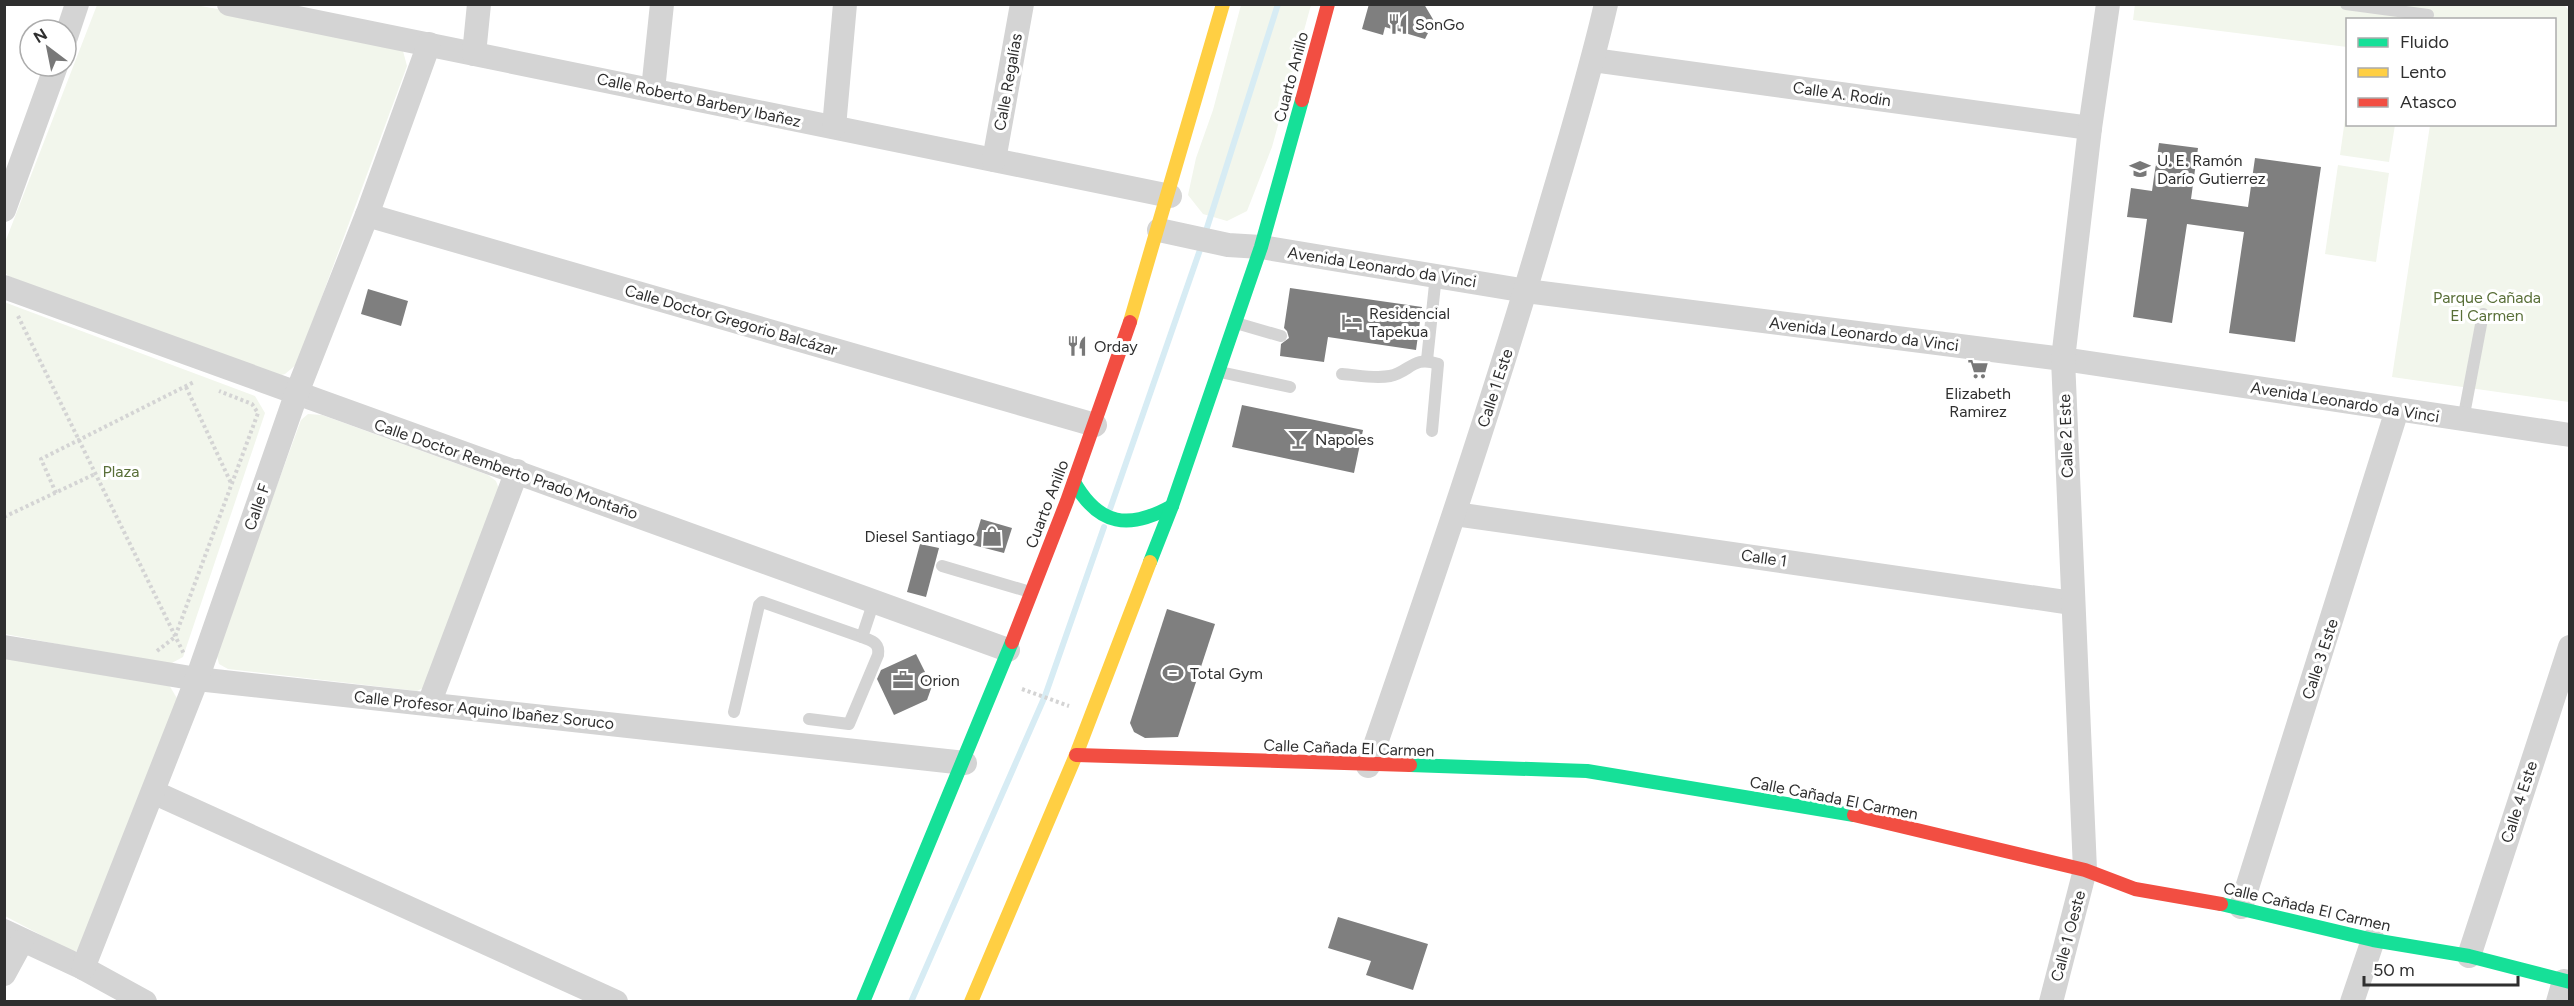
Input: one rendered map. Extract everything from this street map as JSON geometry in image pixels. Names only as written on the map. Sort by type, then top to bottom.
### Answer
[{"type":"main road","name":"Cuarto Anillo","points":[[863,1002],[965,763],[1095,425],[1170,196],[1223,4]]},
{"type":"main road","name":"Cuarto Anillo","points":[[971,1002],[1076,755],[1172,506],[1262,248],[1328,4]]},
{"type":"main road","points":[[1074,482],[1080,495],[1100,521],[1129,533],[1152,558]]},
{"type":"main road","points":[[1129,533],[1143,521],[1158,516],[1172,506]]},
{"type":"main road","points":[[1052,537],[1073,526]]},
{"type":"main road","name":"Calle Cañada El Carmen","points":[[1076,755],[1368,766],[1587,771],[1839,812],[2085,870],[2136,889],[2241,907],[2373,940],[2469,956],[2564,988]]},
{"type":"street","name":"Calle Roberto Barbery Ibañez","points":[[229,4],[283,9],[474,54],[1170,196]]},
{"type":"street","points":[[474,54],[479,4]]},
{"type":"street","points":[[653,90],[662,4]]},
{"type":"street","points":[[834,127],[845,4]]},
{"type":"street","name":"Calle Regalías","points":[[994,160],[1022,4]]},
{"type":"street","name":"Calle 1 Este","points":[[1368,766],[1455,514],[1526,291],[1593,60],[1606,4]]},
{"type":"street","name":"Calle 2 Este","points":[[2085,870],[2063,359],[2090,128],[2108,4]]},
{"type":"street","name":"Calle F","points":[[83,968],[197,679],[296,395],[367,215],[429,44]]},
{"type":"street","name":"Calle A. Rodin","points":[[1593,60],[2090,128]]},
{"type":"street","points":[[4,210],[52,78]]},
{"type":"street","name":"Calle Doctor Gregorio Balcázar","points":[[367,215],[1095,425]]},
{"type":"street","name":"Avenida Leonardo da Vinci","points":[[1159,230],[1228,245],[1262,248],[1526,291],[2063,359],[2570,435]]},
{"type":"street","name":"Calle Doctor Remberto Prado Montaño","points":[[4,286],[296,395],[517,471],[1008,650]]},
{"type":"street","name":"Calle 3 Este","points":[[2241,907],[2397,410]]},
{"type":"street","points":[[429,704],[517,471]]},
{"type":"street","name":"Calle 1","points":[[1455,514],[2072,603]]},
{"type":"street","name":"Calle Profesor Aquino Ibañez Soruco","points":[[4,647],[197,679],[965,763]]},
{"type":"street","name":"Calle 4 Este","points":[[2469,956],[2570,647]]},
{"type":"street","points":[[153,792],[616,1002]]},
{"type":"street","name":"Calle 1 Oeste","points":[[2051,1002],[2085,870]]},
{"type":"street","points":[[4,974],[13,936],[83,968],[145,1002]]},
{"type":"street","points":[[2352,1002],[2373,940]]},
{"type":"lane","points":[[2346,4],[2428,15]]},
{"type":"lane","points":[[1426,360],[1436,275]]},
{"type":"lane","points":[[2463,420],[2483,314]]},
{"type":"lane","points":[[1235,323],[1281,336]]},
{"type":"lane","points":[[1342,374],[1388,376],[1409,365],[1426,360],[1439,366],[1432,431]]},
{"type":"lane","points":[[1218,372],[1290,387]]},
{"type":"lane","points":[[942,566],[1030,592]]},
{"type":"lane","points":[[862,637],[874,601]]},
{"type":"lane","points":[[734,712],[759,605],[762,602],[862,637],[876,643],[879,648],[849,724],[808,719]]},
{"type":"lane","points":[[821,747],[827,721]]},
{"type":"path","points":[[11,313],[28,319]]},
{"type":"path","points":[[17,315],[175,637],[258,413],[252,404],[214,390]]},
{"type":"path","points":[[183,378],[204,386]]},
{"type":"path","points":[[56,493],[41,459],[194,382]]},
{"type":"path","points":[[185,387],[231,484]]},
{"type":"path","points":[[4,517],[95,474]]},
{"type":"path","points":[[1030,692],[1057,701]]},
{"type":"green space","name":"Parque Cañada El Carmen","points":[[2135,4],[2563,4],[2569,10],[2569,402],[2392,377],[2430,126],[2556,126],[2556,18],[2346,18],[2346,47],[2133,20]]},
{"type":"green space","points":[[97,5],[195,5],[392,40],[403,51],[407,66],[297,364],[285,374],[274,377],[8,276],[5,272],[4,245],[69,78],[78,78],[78,54]]},
{"type":"green space","points":[[1241,5],[1311,5],[1272,147],[1247,211],[1227,221],[1203,214],[1188,195],[1196,158],[1213,110]]},
{"type":"green space","points":[[2346,112],[2346,126],[2395,126],[2389,162],[2340,155]]},
{"type":"green space","points":[[2338,165],[2389,173],[2376,262],[2325,254]]},
{"type":"green space","name":"Plaza","points":[[4,302],[255,396],[265,413],[183,657],[168,665],[5,634]]},
{"type":"green space","points":[[308,414],[322,415],[488,475],[496,481],[499,489],[423,688],[417,691],[228,669],[219,664],[216,652],[301,420]]},
{"type":"green space","points":[[4,658],[169,685],[178,700],[80,950],[73,952],[5,916]]},
{"type":"building","name":"SonGo","points":[[1369,4],[1424,4],[1434,21],[1425,39],[1385,27],[1383,35],[1362,29]]},
{"type":"building","points":[[2159,143],[2198,148],[2191,199],[2248,207],[2255,158],[2321,167],[2295,342],[2229,333],[2244,232],[2187,224],[2172,323],[2133,317],[2147,219],[2127,217],[2131,188],[2152,191]]},
{"type":"building","name":"Residencial Tapekua","points":[[1290,288],[1422,307],[1416,350],[1328,337],[1324,362],[1280,356],[1281,344],[1289,338],[1284,328]]},
{"type":"building","points":[[368,289],[408,301],[401,326],[361,314]]},
{"type":"building","name":"Napoles","points":[[1242,405],[1363,430],[1354,473],[1232,447]]},
{"type":"building","name":"Diesel Santiago","points":[[981,519],[1012,528],[1004,553],[973,545]]},
{"type":"building","points":[[920,544],[939,548],[926,597],[907,592]]},
{"type":"building","name":"Total Gym","points":[[1167,609],[1215,624],[1178,737],[1145,738],[1134,732],[1130,723]]},
{"type":"building","name":"Orion","points":[[916,654],[932,686],[927,700],[894,715],[877,679],[881,670]]},
{"type":"building","points":[[1338,917],[1428,944],[1413,990],[1366,975],[1371,961],[1328,948]]},
{"type":"waterway","points":[[1205,234],[1278,4]]},
{"type":"waterway","points":[[1110,509],[1202,244]]},
{"type":"waterway","points":[[911,1002],[1045,696],[1104,527]]},
{"type":"traffic: fast","points":[[1150,562],[1172,506],[1261,247],[1302,100]]},
{"type":"traffic: fast","points":[[1074,482],[1094,508],[1116,520],[1142,519],[1172,506]]},
{"type":"traffic: fast","points":[[863,1002],[1012,642]]},
{"type":"traffic: fast","points":[[1410,765],[1587,771],[1854,815]]},
{"type":"traffic: fast","points":[[2221,904],[2373,940],[2469,956],[2570,982]]},
{"type":"traffic: slow","points":[[1130,322],[1223,4]]},
{"type":"traffic: slow","points":[[971,1002],[1076,755],[1150,562]]},
{"type":"traffic: jam","points":[[1302,100],[1328,4]]},
{"type":"traffic: jam","points":[[1012,642],[1067,501],[1130,322]]},
{"type":"traffic: jam","points":[[1076,755],[1410,765]]},
{"type":"traffic: jam","points":[[1854,815],[2085,870],[2135,889],[2221,904]]},
{"type":"place","name":"SonGo","points":[[1398,24]]},
{"type":"place","name":"U. E. Ramón Darío Gutierrez","points":[[2140,169]]},
{"type":"place","name":"Residencial Tapekua","points":[[1352,322]]},
{"type":"place","name":"Orday","points":[[1077,346]]},
{"type":"place","name":"Elizabeth Ramirez","points":[[1978,369]]},
{"type":"place","name":"Napoles","points":[[1298,439]]},
{"type":"place","name":"Diesel Santiago","points":[[992,536]]},
{"type":"place","name":"Total Gym","points":[[1173,673]]},
{"type":"place","name":"Orion","points":[[903,680]]}]
